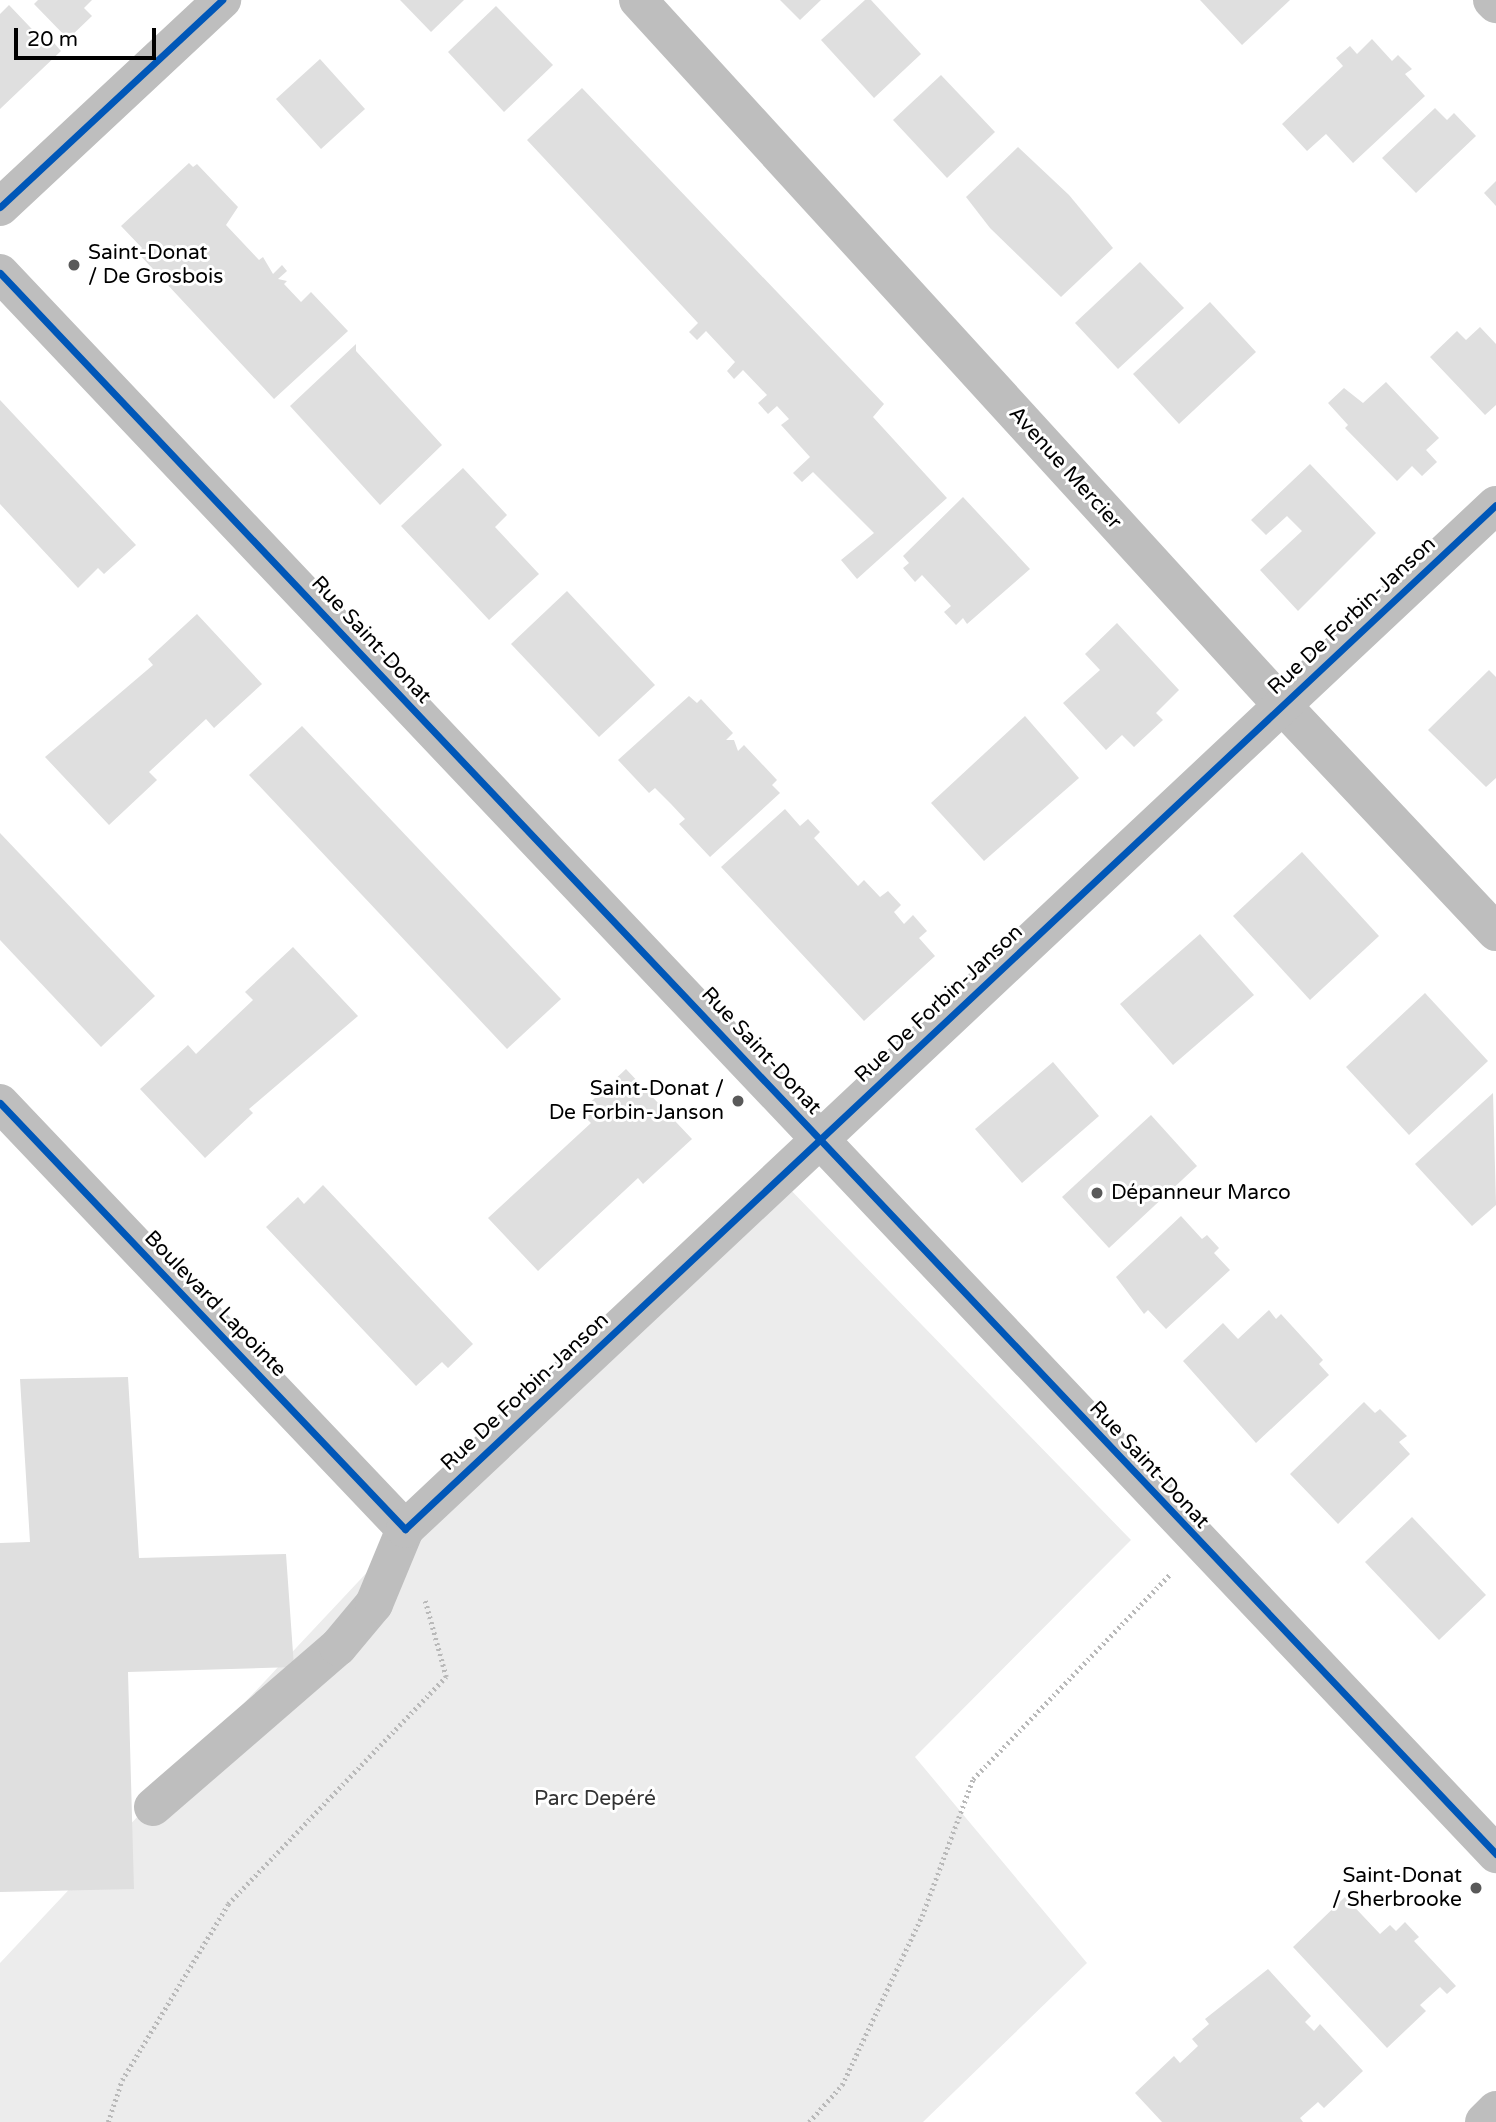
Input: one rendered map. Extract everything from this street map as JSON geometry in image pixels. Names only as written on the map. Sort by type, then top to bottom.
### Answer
[{"type":"street","points":[[0,207],[222,0]]},
{"type":"street","name":"Avenue Mercier","points":[[638,0],[1282,705],[1496,932]]},
{"type":"street","points":[[1492,0],[1496,4]]},
{"type":"street","name":"Rue Saint-Donat","points":[[0,273],[1496,1854]]},
{"type":"street","name":"Rue De Forbin-Janson","points":[[405,1529],[1496,505]]},
{"type":"street","name":"Boulevard Lapointe","points":[[6,1122],[405,1529]]},
{"type":"street","points":[[153,1807],[338,1647],[374,1604],[405,1529]]},
{"type":"street","points":[[1484,2122],[1496,2110]]},
{"type":"path","points":[[809,2122],[842,2085],[922,1916],[973,1779],[1199,1543]]},
{"type":"path","points":[[108,2122],[122,2080],[228,1904],[446,1677],[424,1596]]},
{"type":"green space","name":"Parc Depéré","points":[[783,1182],[1131,1540],[915,1757],[1087,1963],[923,2122],[0,2122],[0,1963],[373,1566]]},
{"type":"building","points":[[38,0],[92,0],[84,8],[92,16],[68,39],[34,4]]},
{"type":"building","points":[[400,0],[464,0],[431,32]]},
{"type":"building","points":[[780,0],[821,0],[800,20]]},
{"type":"building","points":[[865,0],[871,0],[921,54],[874,98],[821,40]]},
{"type":"building","points":[[1200,0],[1290,0],[1242,45]]},
{"type":"building","points":[[9,5],[49,47],[54,43],[61,51],[0,109],[0,14]]},
{"type":"building","points":[[496,6],[553,65],[504,112],[448,52]]},
{"type":"building","points":[[1372,39],[1392,61],[1398,55],[1412,69],[1405,74],[1425,96],[1353,163],[1326,134],[1307,151],[1282,124],[1343,66],[1336,58],[1350,46],[1357,54]]},
{"type":"building","points":[[320,59],[365,109],[321,149],[276,99]]},
{"type":"building","points":[[941,75],[995,132],[947,178],[893,120]]},
{"type":"building","points":[[582,88],[884,404],[873,417],[947,498],[857,579],[841,560],[874,533],[813,472],[802,482],[793,473],[810,457],[781,425],[789,419],[777,406],[768,414],[758,403],[767,395],[743,370],[734,379],[727,371],[735,362],[706,331],[697,340],[689,332],[698,323],[527,140]]},
{"type":"building","points":[[1435,108],[1447,120],[1454,113],[1476,136],[1416,193],[1382,158]]},
{"type":"building","points":[[1018,147],[1069,195],[1113,248],[1061,297],[990,228],[966,197]]},
{"type":"building","points":[[189,163],[193,167],[197,164],[238,207],[226,225],[259,260],[263,257],[273,274],[282,265],[287,271],[278,279],[287,281],[284,284],[301,302],[311,292],[348,331],[274,399],[138,253],[142,248],[121,226]]},
{"type":"building","points":[[1496,181],[1496,206],[1484,193]]},
{"type":"building","points":[[1140,262],[1184,308],[1118,369],[1075,323]]},
{"type":"building","points":[[1210,302],[1256,352],[1179,424],[1133,374]]},
{"type":"building","points":[[1480,327],[1496,344],[1496,405],[1485,415],[1430,357],[1457,331],[1466,340]]},
{"type":"building","points":[[356,344],[356,351],[442,445],[380,505],[290,406]]},
{"type":"building","points":[[1386,382],[1439,438],[1426,450],[1437,462],[1422,476],[1412,466],[1397,481],[1345,428],[1348,425],[1328,403],[1344,388],[1363,403]]},
{"type":"building","points":[[0,400],[136,545],[104,574],[98,568],[78,588],[0,504]]},
{"type":"building","points":[[1310,464],[1376,533],[1298,611],[1260,570],[1302,531],[1287,516],[1266,535],[1251,520]]},
{"type":"building","points":[[463,468],[507,515],[495,527],[539,574],[489,620],[401,526]]},
{"type":"building","points":[[963,497],[1030,569],[967,624],[963,618],[956,625],[944,612],[951,606],[922,575],[915,582],[903,568],[909,563],[903,556]]},
{"type":"building","points":[[567,591],[655,685],[599,737],[511,644]]},
{"type":"building","points":[[197,614],[262,684],[214,728],[206,719],[149,772],[157,780],[109,825],[45,757],[153,665],[148,659]]},
{"type":"building","points":[[1117,623],[1179,690],[1156,713],[1163,720],[1134,747],[1122,735],[1106,750],[1063,703],[1100,670],[1085,654]]},
{"type":"building","points":[[1489,670],[1496,677],[1496,778],[1486,787],[1428,730]]},
{"type":"building","points":[[689,696],[697,703],[701,699],[733,733],[726,740],[734,740],[738,751],[744,745],[777,780],[772,785],[780,793],[710,857],[679,824],[685,819],[671,804],[655,788],[649,793],[618,760]]},
{"type":"building","points":[[1025,716],[1079,778],[984,861],[931,803]]},
{"type":"building","points":[[302,726],[561,999],[507,1049],[249,775]]},
{"type":"building","points":[[785,809],[800,826],[808,819],[820,832],[814,838],[858,886],[864,880],[880,897],[888,891],[901,905],[894,912],[904,924],[913,915],[927,931],[919,938],[935,956],[864,1021],[721,867]]},
{"type":"building","points":[[0,833],[155,996],[101,1047],[0,940]]},
{"type":"building","points":[[1302,852],[1379,936],[1310,1000],[1233,916]]},
{"type":"building","points":[[1200,934],[1254,995],[1173,1065],[1120,1004]]},
{"type":"building","points":[[293,947],[358,1016],[249,1109],[253,1113],[205,1158],[140,1089],[188,1045],[196,1054],[253,1000],[245,992]]},
{"type":"building","points":[[1425,993],[1488,1061],[1409,1135],[1346,1067]]},
{"type":"building","points":[[1053,1062],[1099,1116],[1022,1183],[975,1129]]},
{"type":"building","points":[[626,1069],[692,1139],[643,1184],[638,1178],[538,1271],[488,1218],[591,1123],[580,1112]]},
{"type":"building","points":[[1493,1093],[1496,1205],[1472,1226],[1415,1164]]},
{"type":"building","points":[[1151,1115],[1197,1166],[1109,1248],[1062,1197]]},
{"type":"building","points":[[323,1185],[473,1344],[448,1368],[442,1362],[416,1386],[266,1227],[298,1197],[304,1204]]},
{"type":"building","points":[[1181,1216],[1202,1239],[1207,1235],[1219,1248],[1214,1253],[1230,1270],[1166,1329],[1148,1310],[1144,1314],[1116,1277]]},
{"type":"building","points":[[1269,1310],[1276,1319],[1281,1314],[1323,1360],[1319,1364],[1329,1375],[1256,1443],[1183,1361],[1223,1323],[1238,1339]]},
{"type":"building","points":[[128,1377],[139,1558],[286,1554],[294,1667],[128,1672],[134,1889],[0,1892],[0,1543],[30,1542],[20,1379]]},
{"type":"building","points":[[1364,1402],[1375,1413],[1380,1409],[1407,1436],[1399,1442],[1410,1454],[1338,1524],[1290,1474]]},
{"type":"building","points":[[1412,1517],[1486,1595],[1439,1640],[1365,1562]]},
{"type":"building","points":[[1345,1897],[1380,1934],[1390,1925],[1396,1931],[1405,1922],[1419,1937],[1414,1941],[1456,1986],[1447,1994],[1440,1987],[1420,2005],[1426,2011],[1387,2048],[1293,1947]]},
{"type":"building","points":[[1268,1969],[1311,2016],[1305,2022],[1314,2031],[1320,2024],[1363,2071],[1324,2108],[1318,2102],[1300,2118],[1303,2122],[1162,2122],[1135,2093],[1174,2056],[1180,2063],[1198,2046],[1192,2039],[1209,2024],[1205,2019]]},
{"type":"cycle path","points":[[0,207],[222,0]]},
{"type":"cycle path","points":[[0,273],[1496,1854]]},
{"type":"cycle path","points":[[0,1103],[405,1529],[1496,505]]},
{"type":"place","name":"Saint-Donat / De Grosbois","points":[[74,265]]},
{"type":"place","name":"Saint-Donat / De Forbin-Janson","points":[[738,1101]]},
{"type":"place","name":"Dépanneur Marco","points":[[1097,1193]]},
{"type":"place","name":"Saint-Donat / Sherbrooke","points":[[1476,1888]]}]
